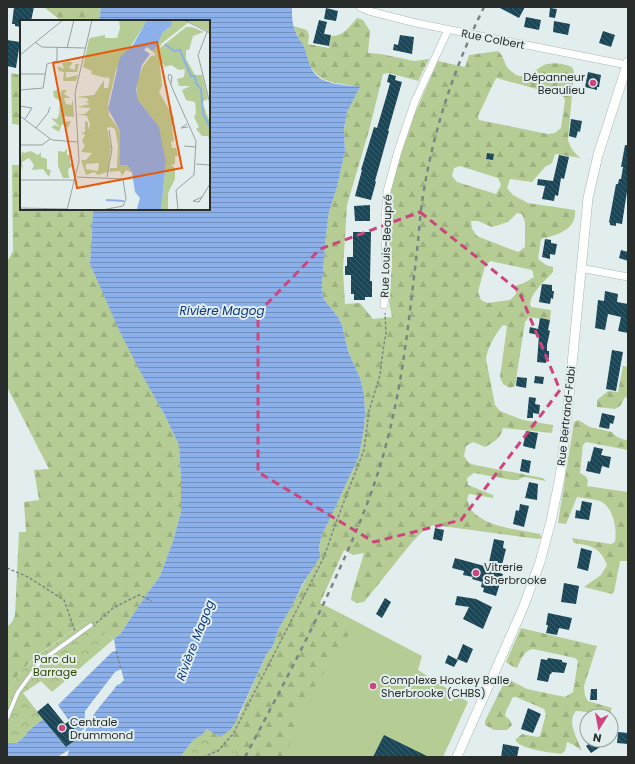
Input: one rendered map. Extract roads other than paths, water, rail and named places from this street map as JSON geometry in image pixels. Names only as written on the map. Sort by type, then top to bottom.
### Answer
[{"type":"street","name":"Rue Colbert","points":[[360,7],[382,14],[448,30],[627,64]]},
{"type":"street","name":"Rue Louis-Beaupré","points":[[384,305],[386,279],[384,220],[387,192],[398,151],[415,101],[448,30]]},
{"type":"street","name":"Rue Bertrand-Fabi","points":[[457,757],[523,608],[540,562],[550,528],[560,477],[580,268],[591,181],[627,64]]},
{"type":"street","points":[[580,268],[628,277]]},
{"type":"lane","points":[[7,718],[18,692],[41,661],[91,625]]},
{"type":"water","name":"Rivière Magog","points":[[101,7],[292,7],[292,20],[294,28],[304,47],[314,73],[321,79],[330,82],[360,87],[347,112],[344,129],[345,152],[337,187],[329,212],[322,284],[323,298],[338,317],[342,325],[348,351],[360,378],[364,394],[364,429],[359,456],[322,534],[319,547],[320,557],[302,585],[279,628],[273,646],[266,655],[235,723],[230,730],[220,737],[207,729],[202,735],[194,739],[180,757],[67,757],[69,750],[57,757],[7,757],[8,743],[17,743],[28,731],[43,719],[66,747],[85,733],[94,714],[117,685],[124,680],[121,669],[115,672],[85,711],[84,729],[78,733],[58,705],[112,652],[116,651],[114,639],[121,633],[160,576],[173,541],[181,512],[179,445],[120,332],[90,264],[93,210],[210,210],[210,20],[99,20]]},
{"type":"railway","points":[[245,757],[318,616],[361,520],[379,471],[402,371],[422,203],[435,138],[456,72],[484,7]]},
{"type":"place","name":"Dépanneur Beaulieu","points":[[593,83]]},
{"type":"place","name":"Vitrerie Sherbrooke","points":[[476,573]]},
{"type":"place","name":"Complexe Hockey Balle Sherbrooke (CHBS)","points":[[373,686]]},
{"type":"place","name":"Centrale Drummond","points":[[62,728]]},
{"type":"park label","name":"Parc du Barrage","points":[[55,665]]}]
